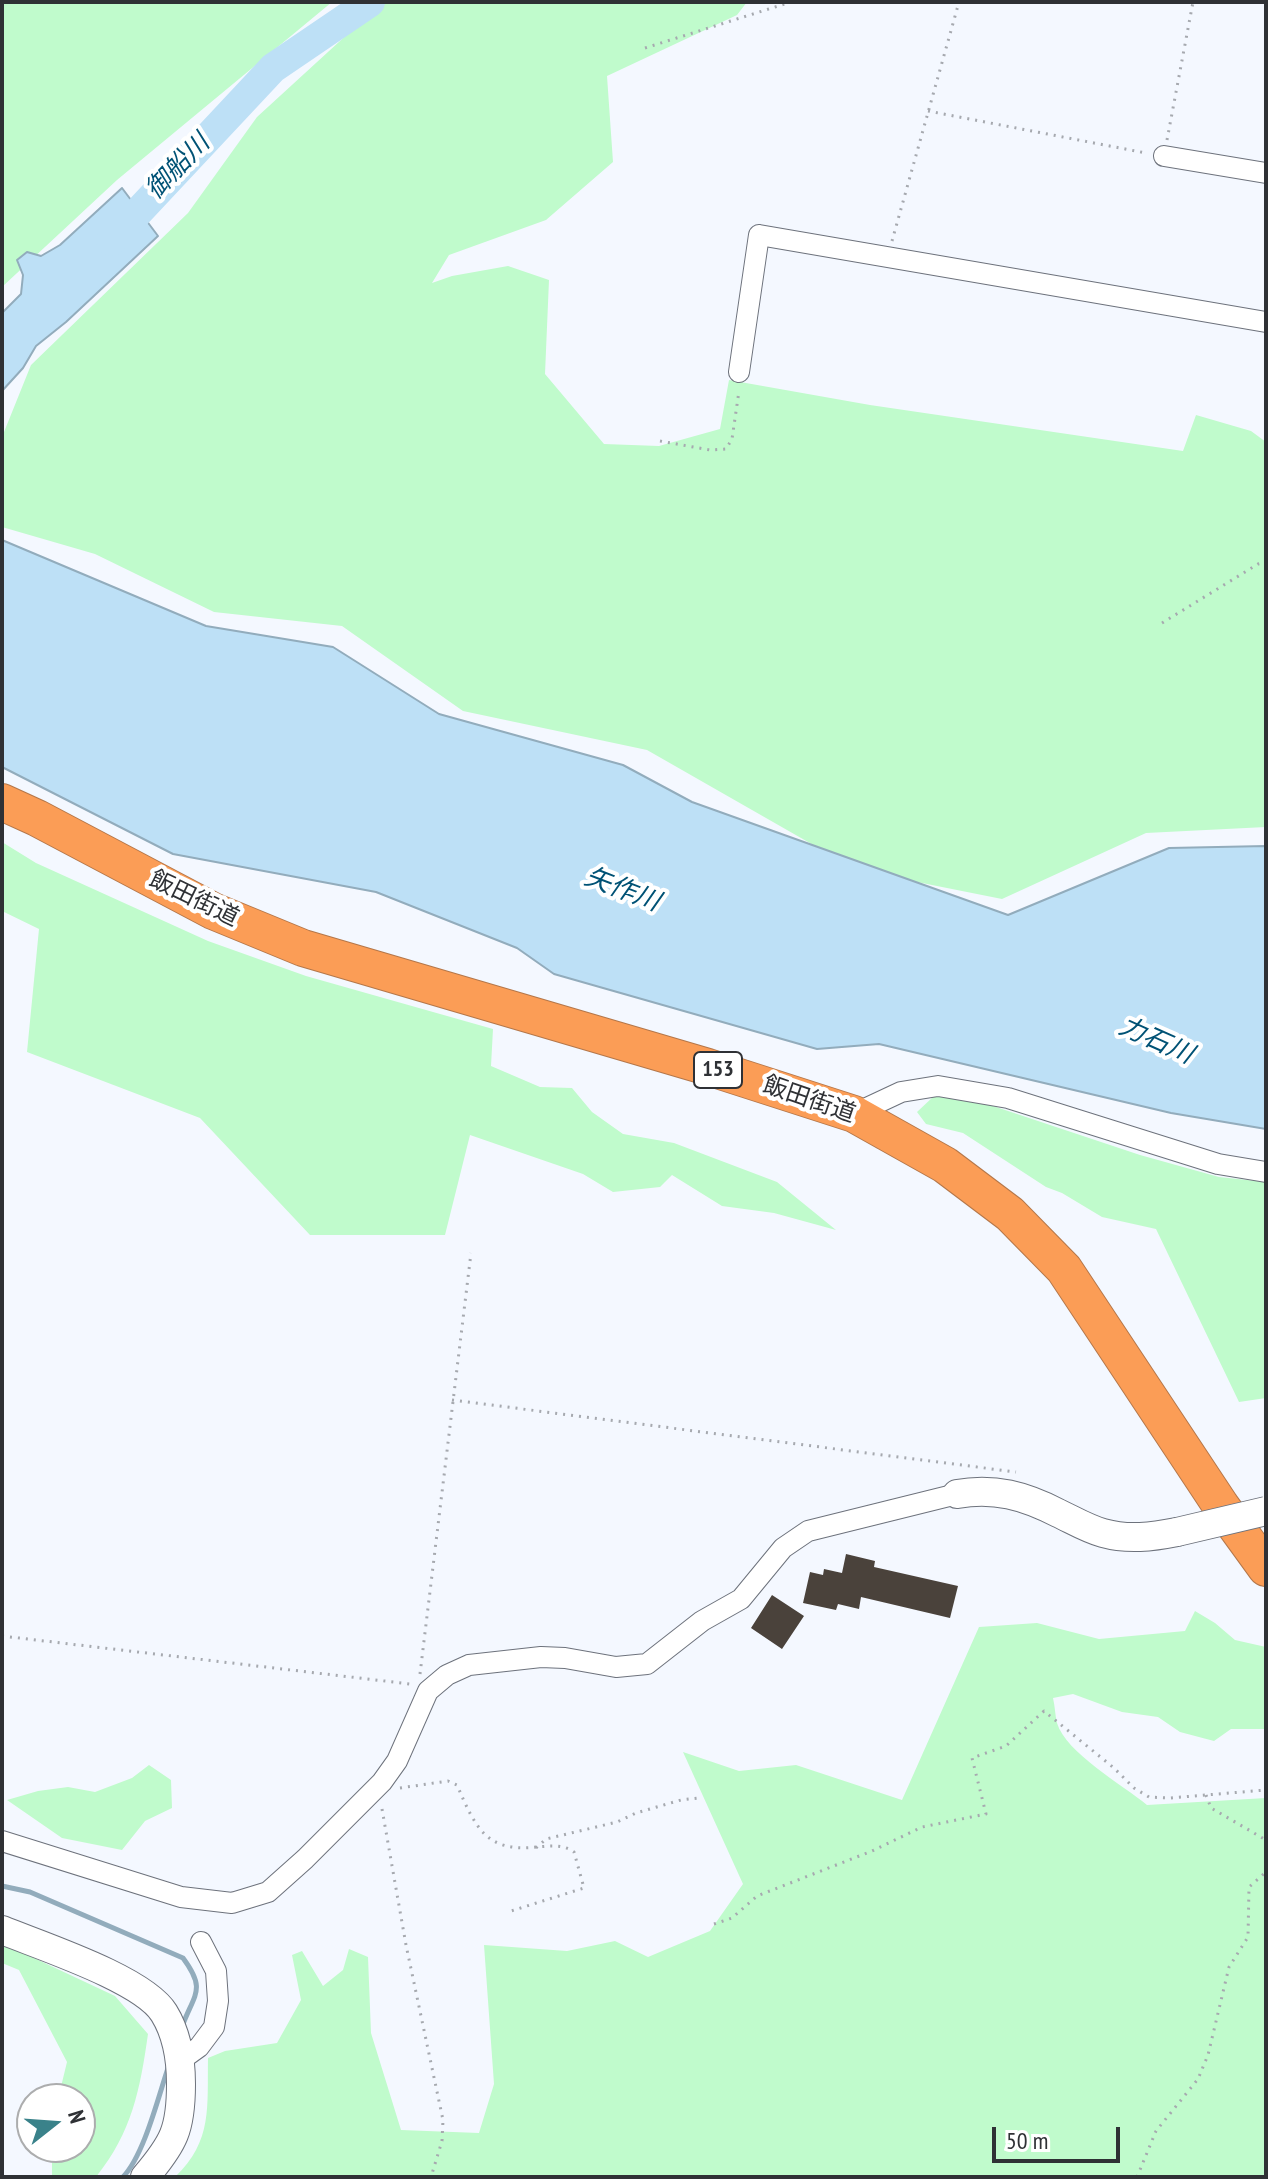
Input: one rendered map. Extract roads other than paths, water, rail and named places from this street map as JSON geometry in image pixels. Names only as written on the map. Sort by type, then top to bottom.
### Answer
[{"type":"highway","name":"飯田街道","points":[[2,802],[213,911],[303,948],[708,1067],[854,1114],[945,1165],[1010,1214],[1064,1269],[1221,1506],[1266,1568]]},
{"type":"street","points":[[1164,156],[1266,173]]},
{"type":"street","points":[[739,372],[759,235],[1266,322]]},
{"type":"street","points":[[854,1114],[901,1092],[925,1086],[948,1087],[1008,1098],[1218,1164],[1266,1172]]},
{"type":"street","points":[[2,1841],[181,1897],[232,1903],[268,1892],[374,1789],[397,1761],[423,1688],[447,1675],[482,1663],[541,1657],[616,1667],[647,1664],[693,1628],[741,1599],[783,1548],[808,1531],[979,1491],[1008,1493],[1088,1528],[1115,1536],[1151,1537],[1266,1511]]},
{"type":"street","points":[[2,1930],[126,1981],[164,2012],[180,2056],[181,2108],[171,2146],[145,2177]]},
{"type":"street","points":[[180,2056],[199,2047],[214,2027],[218,2001],[216,1971],[201,1942]]},
{"type":"water","points":[[122,188],[158,236],[36,346],[23,368],[2,391],[2,313],[21,294],[23,275],[17,260],[27,252],[41,256],[60,245]]},
{"type":"water","points":[[2,540],[206,626],[333,647],[439,714],[623,765],[692,802],[1008,915],[1169,848],[1266,846],[1266,1129],[1171,1113],[879,1044],[817,1049],[554,974],[517,948],[376,892],[173,854],[2,767]]},
{"type":"waterway","name":"御船川","points":[[111,241],[273,68],[370,2]]},
{"type":"waterway","points":[[2,1886],[30,1892],[183,1958],[196,1984],[194,1998],[183,2024]]},
{"type":"waterway","points":[[123,2177],[144,2141],[168,2068]]},
{"type":"water label","name":"矢作川","points":[[622,890]]},
{"type":"water label","name":"力石川","points":[[1156,1041]]}]
